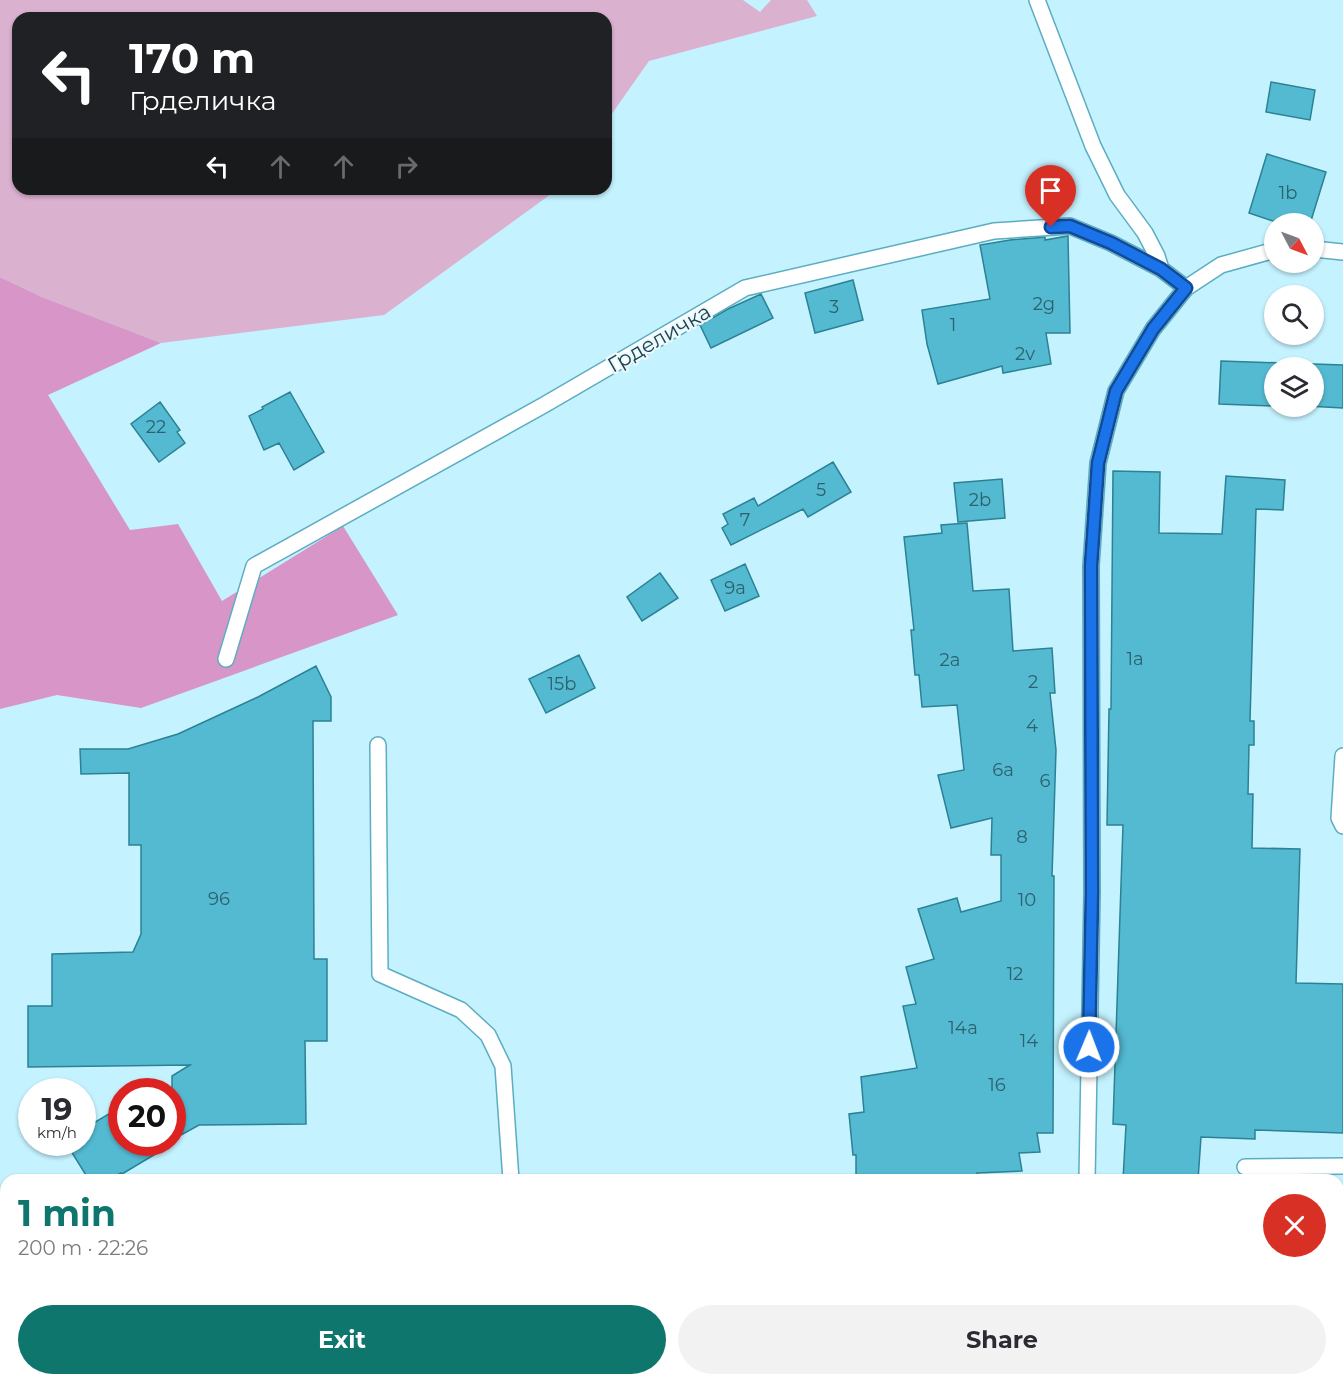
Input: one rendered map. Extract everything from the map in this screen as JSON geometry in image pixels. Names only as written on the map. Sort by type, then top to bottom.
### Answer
[{"type":"lane","points":[[1037,0],[1093,146],[1117,195],[1145,233],[1161,269]]},
{"type":"lane","name":"Грделичка","points":[[226,659],[254,566],[544,405],[745,288],[994,231],[1070,226],[1111,243],[1161,269],[1186,288]]},
{"type":"lane","points":[[1324,250],[1343,252]]},
{"type":"lane","points":[[1087,1174],[1092,892],[1091,566],[1098,463],[1116,391],[1153,329],[1186,288],[1221,265],[1264,253]]},
{"type":"lane","points":[[378,745],[380,974],[461,1010],[488,1035],[503,1066],[510,1174]]},
{"type":"lane","points":[[1343,756],[1339,818],[1343,826]]},
{"type":"lane","points":[[1245,1167],[1343,1166]]},
{"type":"shaded area","points":[[0,0],[743,0],[760,12],[771,0],[807,0],[817,16],[649,61],[612,113],[612,12],[12,12],[12,195],[550,195],[384,315],[161,343],[42,297],[0,277]]},
{"type":"shaded area","points":[[0,277],[42,297],[161,343],[48,395],[130,530],[178,524],[222,601],[343,526],[398,615],[141,708],[57,695],[0,709]]},
{"type":"building","points":[[1271,82],[1315,90],[1310,120],[1266,112]]},
{"type":"building","points":[[1267,154],[1326,172],[1313,213],[1264,213],[1264,218],[1249,213]]},
{"type":"building","points":[[1068,236],[1070,333],[1046,333],[1051,364],[1003,373],[1002,366],[938,384],[927,344],[922,310],[990,299],[980,245],[1010,240],[1045,237],[1045,240]]},
{"type":"building","points":[[853,280],[863,320],[815,333],[805,293]]},
{"type":"building","points":[[761,294],[773,318],[711,348],[700,325]]},
{"type":"building","points":[[1221,361],[1264,362],[1264,406],[1219,404]]},
{"type":"building","points":[[1324,364],[1343,365],[1343,408],[1324,407]]},
{"type":"building","points":[[290,392],[324,452],[294,470],[279,443],[264,450],[249,416]]},
{"type":"building","points":[[160,402],[180,430],[177,432],[185,443],[159,462],[131,424]]},
{"type":"building","points":[[833,462],[851,492],[808,517],[803,509],[731,545],[722,528],[728,524],[723,514],[754,498],[758,506]]},
{"type":"building","points":[[1113,471],[1160,472],[1159,533],[1222,534],[1226,476],[1285,480],[1283,510],[1256,509],[1250,721],[1254,721],[1254,745],[1249,745],[1248,794],[1253,794],[1252,848],[1300,849],[1296,983],[1343,984],[1343,1133],[1255,1130],[1255,1139],[1201,1137],[1198,1174],[1123,1174],[1126,1125],[1113,1124],[1123,825],[1107,825],[1109,709],[1111,709]]},
{"type":"building","points":[[1002,479],[1005,518],[958,522],[954,483]]},
{"type":"building","points":[[967,523],[973,591],[1009,589],[1013,651],[1052,648],[1055,693],[1050,693],[1056,750],[1052,876],[1054,876],[1053,1133],[1037,1133],[1040,1152],[1019,1153],[1022,1171],[977,1174],[856,1174],[856,1155],[853,1155],[849,1114],[864,1112],[861,1077],[917,1068],[903,1006],[916,1004],[906,967],[934,959],[918,909],[957,898],[961,912],[1001,901],[1001,855],[991,855],[992,818],[951,828],[938,775],[964,770],[957,705],[922,707],[919,675],[915,675],[911,630],[914,630],[904,537],[942,533],[941,525]]},
{"type":"building","points":[[745,564],[759,596],[725,611],[711,580]]},
{"type":"building","points":[[660,573],[678,598],[642,621],[627,597]]},
{"type":"building","points":[[579,655],[595,688],[546,713],[529,679]]},
{"type":"building","points":[[316,666],[331,697],[331,721],[313,721],[314,959],[327,959],[327,1041],[305,1041],[306,1124],[199,1125],[186,1132],[186,1078],[172,1078],[172,1076],[190,1065],[28,1067],[28,1006],[52,1006],[52,954],[133,952],[141,934],[141,845],[129,845],[129,773],[81,774],[80,749],[128,749],[178,734],[258,697]]},
{"type":"building","points":[[108,1114],[108,1156],[152,1156],[122,1174],[85,1174],[74,1156],[96,1156],[96,1122]]},
{"type":"route","points":[[1051,227],[1070,226],[1111,243],[1161,269],[1186,288],[1153,329],[1116,391],[1098,463],[1091,566],[1092,892],[1089,1047]]}]
